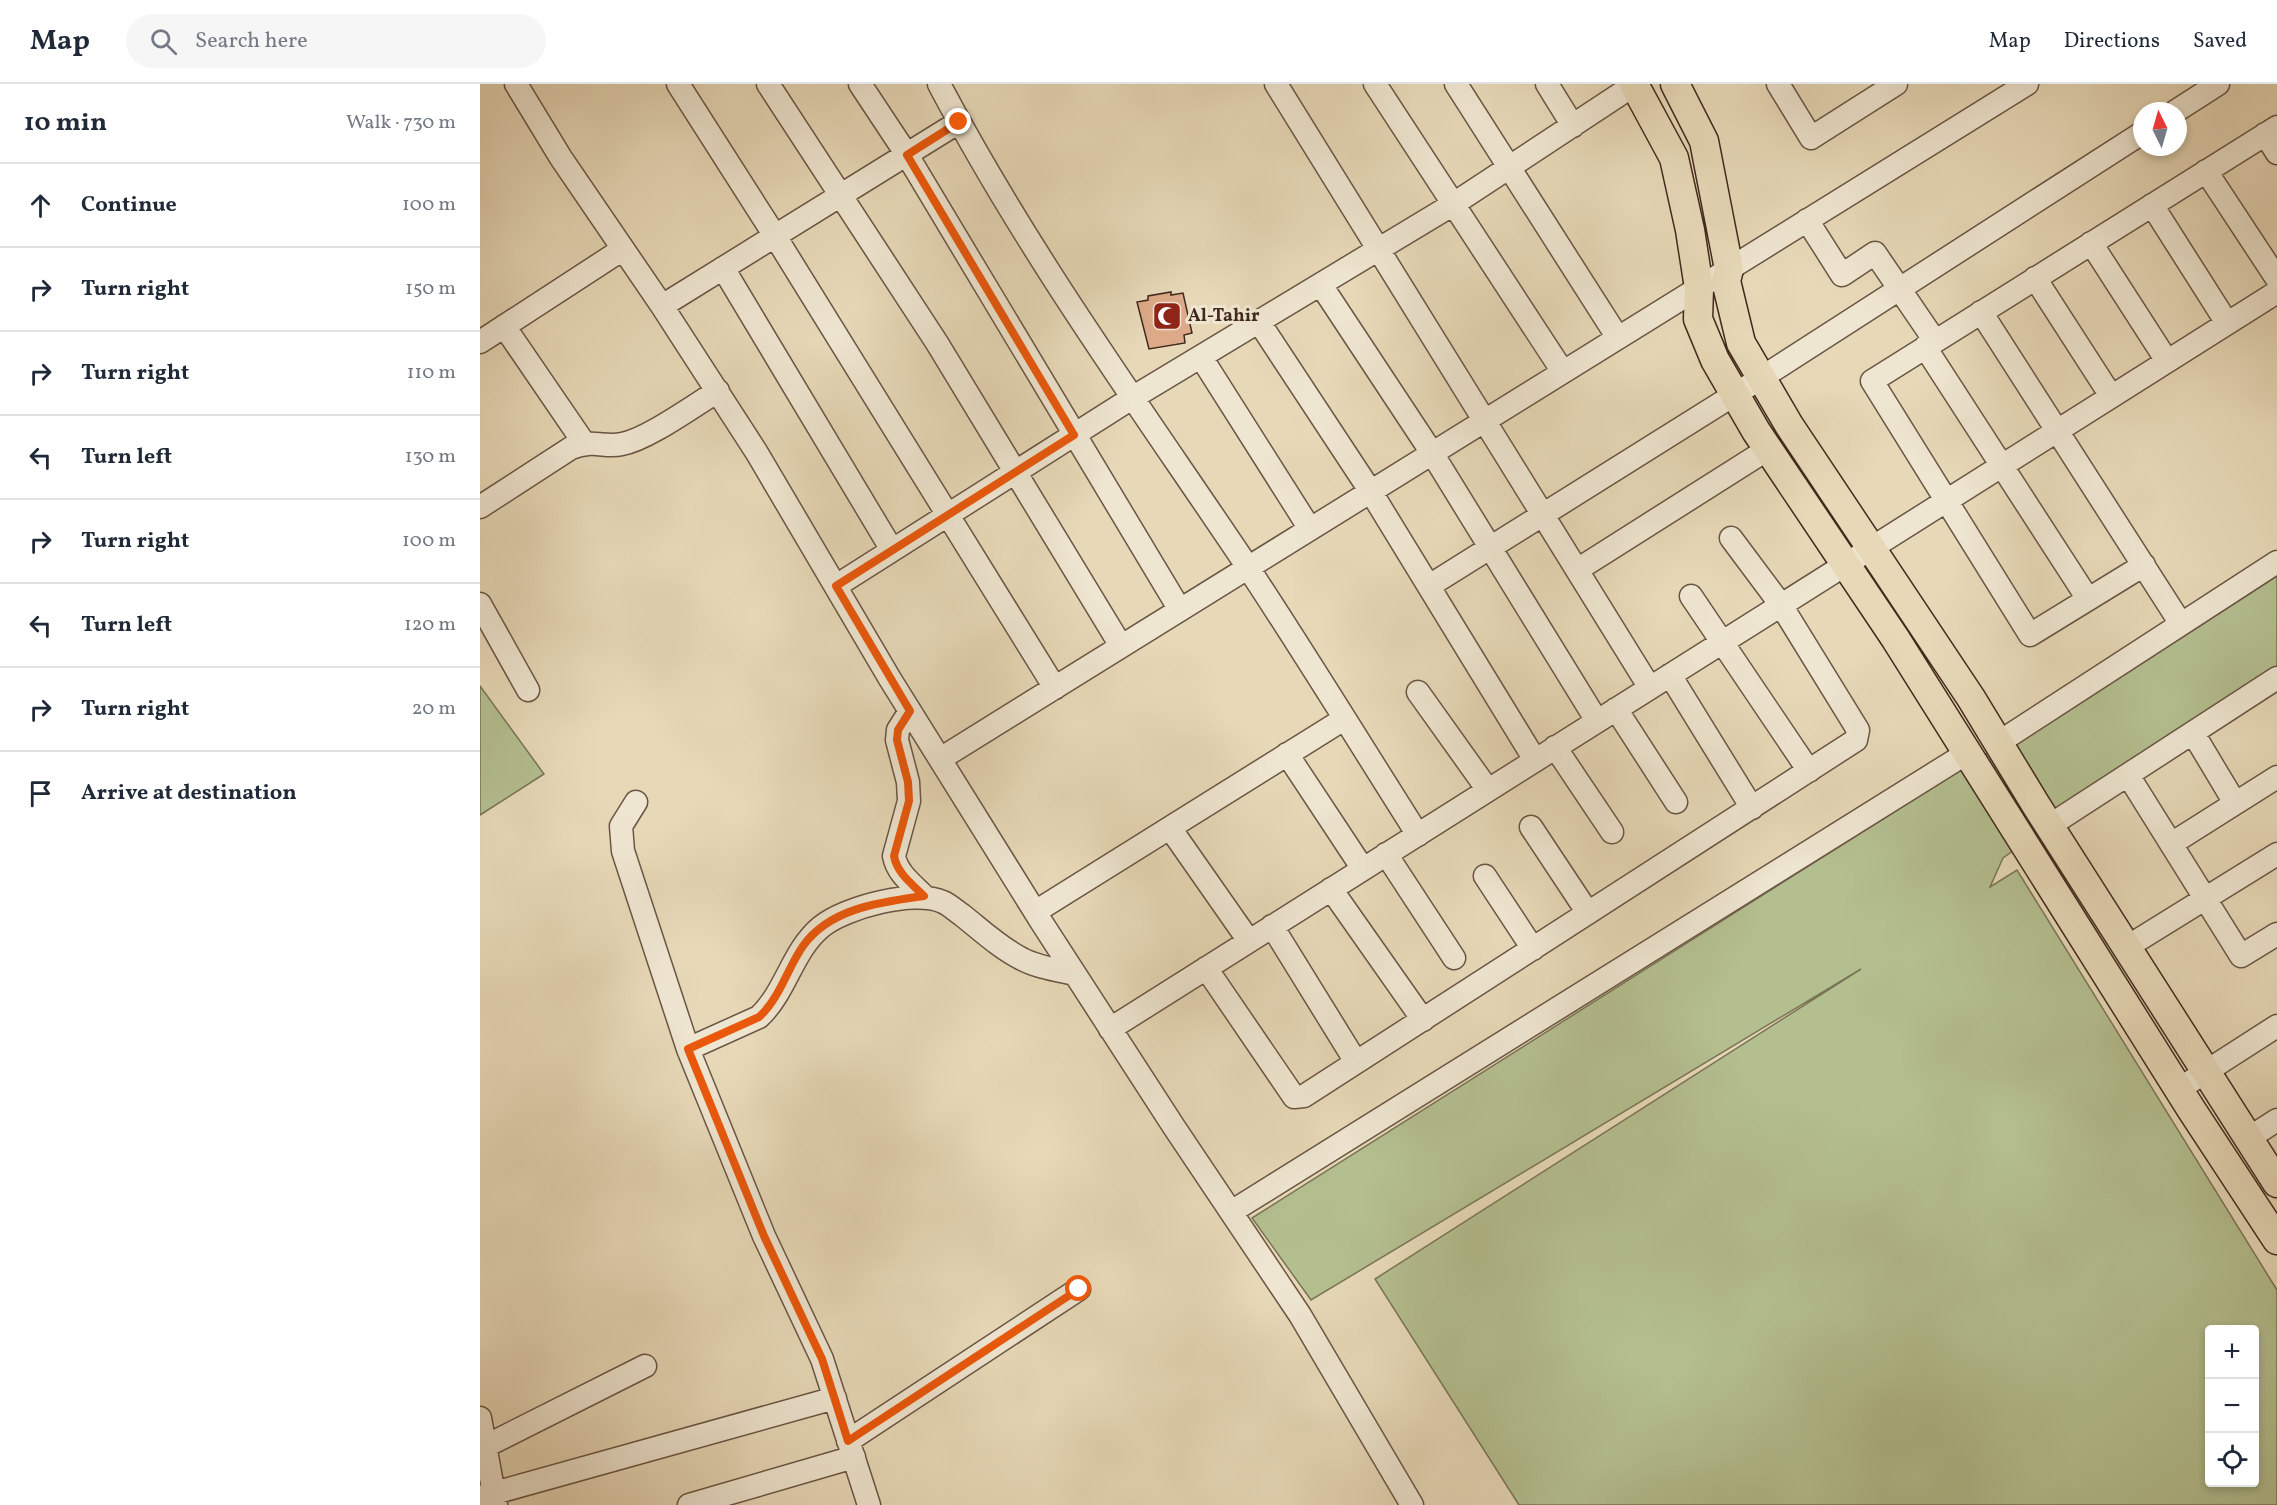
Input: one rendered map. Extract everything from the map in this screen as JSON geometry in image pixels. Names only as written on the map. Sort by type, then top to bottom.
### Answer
[{"type":"main road","points":[[1675,84],[1704,141],[1729,269],[1726,281],[1741,343],[1789,425],[1971,698],[2049,826],[2277,1183]]},
{"type":"main road","points":[[1634,85],[1674,158],[1690,230],[1698,288],[1698,319],[1715,360],[1768,449],[1895,638],[2179,1089],[2277,1240]]},
{"type":"street","points":[[516,84],[561,158],[662,306],[757,453],[910,711],[1035,912],[1300,1316],[1412,1505]]},
{"type":"street","points":[[678,84],[1055,687]]},
{"type":"street","points":[[768,84],[937,343],[1121,646]]},
{"type":"street","points":[[860,84],[907,155],[1180,610]]},
{"type":"street","points":[[939,84],[959,122],[1027,234],[1132,398],[1248,568],[1418,835]]},
{"type":"street","points":[[1276,84],[1650,688]]},
{"type":"street","points":[[1375,84],[1563,372]]},
{"type":"street","points":[[1456,84],[1618,338]]},
{"type":"street","points":[[1547,84],[1573,126]]},
{"type":"street","points":[[1778,84],[1811,138],[1865,92],[1896,84]]},
{"type":"street","points":[[940,759],[2027,84]]},
{"type":"street","points":[[2187,104],[2218,84]]},
{"type":"street","points":[[836,586],[1132,398],[1452,205],[1634,85]]},
{"type":"street","points":[[662,306],[959,122]]},
{"type":"street","points":[[2144,565],[2030,635],[1872,381],[2271,130],[2277,153]]},
{"type":"street","points":[[1429,586],[1761,378],[2133,139]]},
{"type":"street","points":[[2206,171],[2277,279]]},
{"type":"street","points":[[2152,205],[2227,323]]},
{"type":"street","points":[[1807,220],[1842,275],[1875,253],[1899,289],[2001,466],[2088,599]]},
{"type":"street","points":[[2091,243],[2167,361]]},
{"type":"street","points":[[480,342],[623,249]]},
{"type":"street","points":[[723,268],[892,550]]},
{"type":"street","points":[[2035,278],[2111,396]]},
{"type":"street","points":[[1321,285],[1432,453],[1597,721]]},
{"type":"street","points":[[1110,1029],[2277,292]]},
{"type":"street","points":[[1981,312],[2181,624]]},
{"type":"street","points":[[1259,322],[1371,492],[1535,760]]},
{"type":"street","points":[[504,326],[584,443]]},
{"type":"street","points":[[1200,357],[1310,529]]},
{"type":"street","points":[[480,507],[572,448],[584,443],[621,445],[640,438],[717,391]]},
{"type":"street","points":[[1577,570],[1768,449]]},
{"type":"street","points":[[1206,968],[1294,1097],[1304,1096],[1856,740],[1858,730],[1781,605],[1731,538]]},
{"type":"street","points":[[1998,743],[2277,562]]},
{"type":"street","points":[[1691,596],[1809,771]]},
{"type":"street","points":[[480,604],[528,690]]},
{"type":"street","points":[[1671,675],[1752,808]]},
{"type":"street","points":[[2049,826],[2277,678]]},
{"type":"street","points":[[1418,692],[1488,790]]},
{"type":"street","points":[[1616,709],[1676,802]]},
{"type":"street","points":[[910,711],[898,730],[897,740],[908,782],[909,801],[894,856],[896,865],[902,874],[924,896]]},
{"type":"street","points":[[1035,912],[1344,719]]},
{"type":"street","points":[[2193,733],[2235,803]]},
{"type":"street","points":[[1555,747],[1612,832]]},
{"type":"street","points":[[1231,1212],[1967,753]]},
{"type":"street","points":[[1287,754],[1363,869]]},
{"type":"street","points":[[2128,775],[2241,956],[2277,934]]},
{"type":"street","points":[[2171,843],[2277,777]]},
{"type":"street","points":[[636,802],[621,826],[623,851],[688,1049],[764,1236],[822,1359],[869,1505]]},
{"type":"street","points":[[1531,827],[1588,914]]},
{"type":"street","points":[[1170,828],[1248,941]]},
{"type":"street","points":[[1386,854],[1454,958]]},
{"type":"street","points":[[2127,947],[2277,854]]},
{"type":"street","points":[[1485,876],[1533,949]]},
{"type":"street","points":[[1331,889],[1423,1020]]},
{"type":"street","points":[[688,1049],[759,1017],[766,1011],[803,946],[822,926],[852,911],[885,902],[924,896],[944,902],[1023,960],[1075,974]]},
{"type":"street","points":[[1272,926],[1356,1062]]},
{"type":"street","points":[[2179,1089],[2277,1026]]},
{"type":"street","points":[[2248,1138],[2277,1120]]},
{"type":"street","points":[[689,1505],[851,1449],[1079,1289]]},
{"type":"street","points":[[486,1446],[645,1366]]},
{"type":"street","points":[[480,1418],[486,1446],[490,1498],[835,1398]]},
{"type":"green space","points":[[2277,570],[2277,674],[2125,772],[2003,858],[1990,887],[2017,870],[2277,1290],[2277,1505],[1519,1505],[1375,1279],[1861,969],[1311,1300],[1252,1218]]},
{"type":"green space","points":[[480,686],[544,774],[480,815]]},
{"type":"building","points":[[1171,292],[1171,295],[1183,293],[1192,333],[1184,335],[1185,343],[1149,349],[1137,302],[1148,300],[1148,296]]},
{"type":"place","name":"Al-Tahir","points":[[1167,316]]},
{"type":"route","points":[[959,122],[907,155],[1074,435],[836,586],[910,711],[898,730],[897,740],[908,782],[909,801],[894,856],[896,865],[902,874],[924,896],[885,902],[852,911],[822,926],[803,946],[766,1011],[759,1017],[688,1049],[764,1236],[822,1359],[848,1441],[1079,1289]]}]
